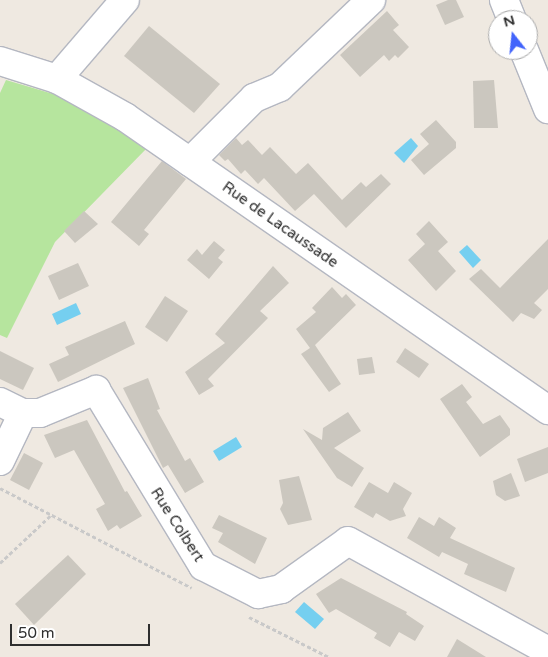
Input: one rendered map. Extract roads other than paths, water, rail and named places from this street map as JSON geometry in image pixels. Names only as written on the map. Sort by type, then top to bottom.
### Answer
[{"type":"street","points":[[57,79],[125,0]]},
{"type":"street","points":[[190,162],[254,98],[280,87],[371,0]]},
{"type":"street","points":[[528,60],[548,109]]},
{"type":"street","name":"Rue de Lacaussade","points":[[0,61],[57,79],[125,117],[548,410]]},
{"type":"street","name":"Rue Colbert","points":[[11,408],[40,413],[96,390],[203,566],[258,594],[281,589],[348,541],[548,651]]},
{"type":"street","points":[[0,461],[11,408]]},
{"type":"water","points":[[411,138],[418,146],[404,163],[394,153]]},
{"type":"water","points":[[467,245],[481,260],[473,268],[459,252]]},
{"type":"water","points":[[76,303],[81,314],[57,325],[52,314]]},
{"type":"water","points":[[236,437],[242,447],[219,461],[213,451]]},
{"type":"water","points":[[304,602],[324,619],[315,629],[295,612]]}]
